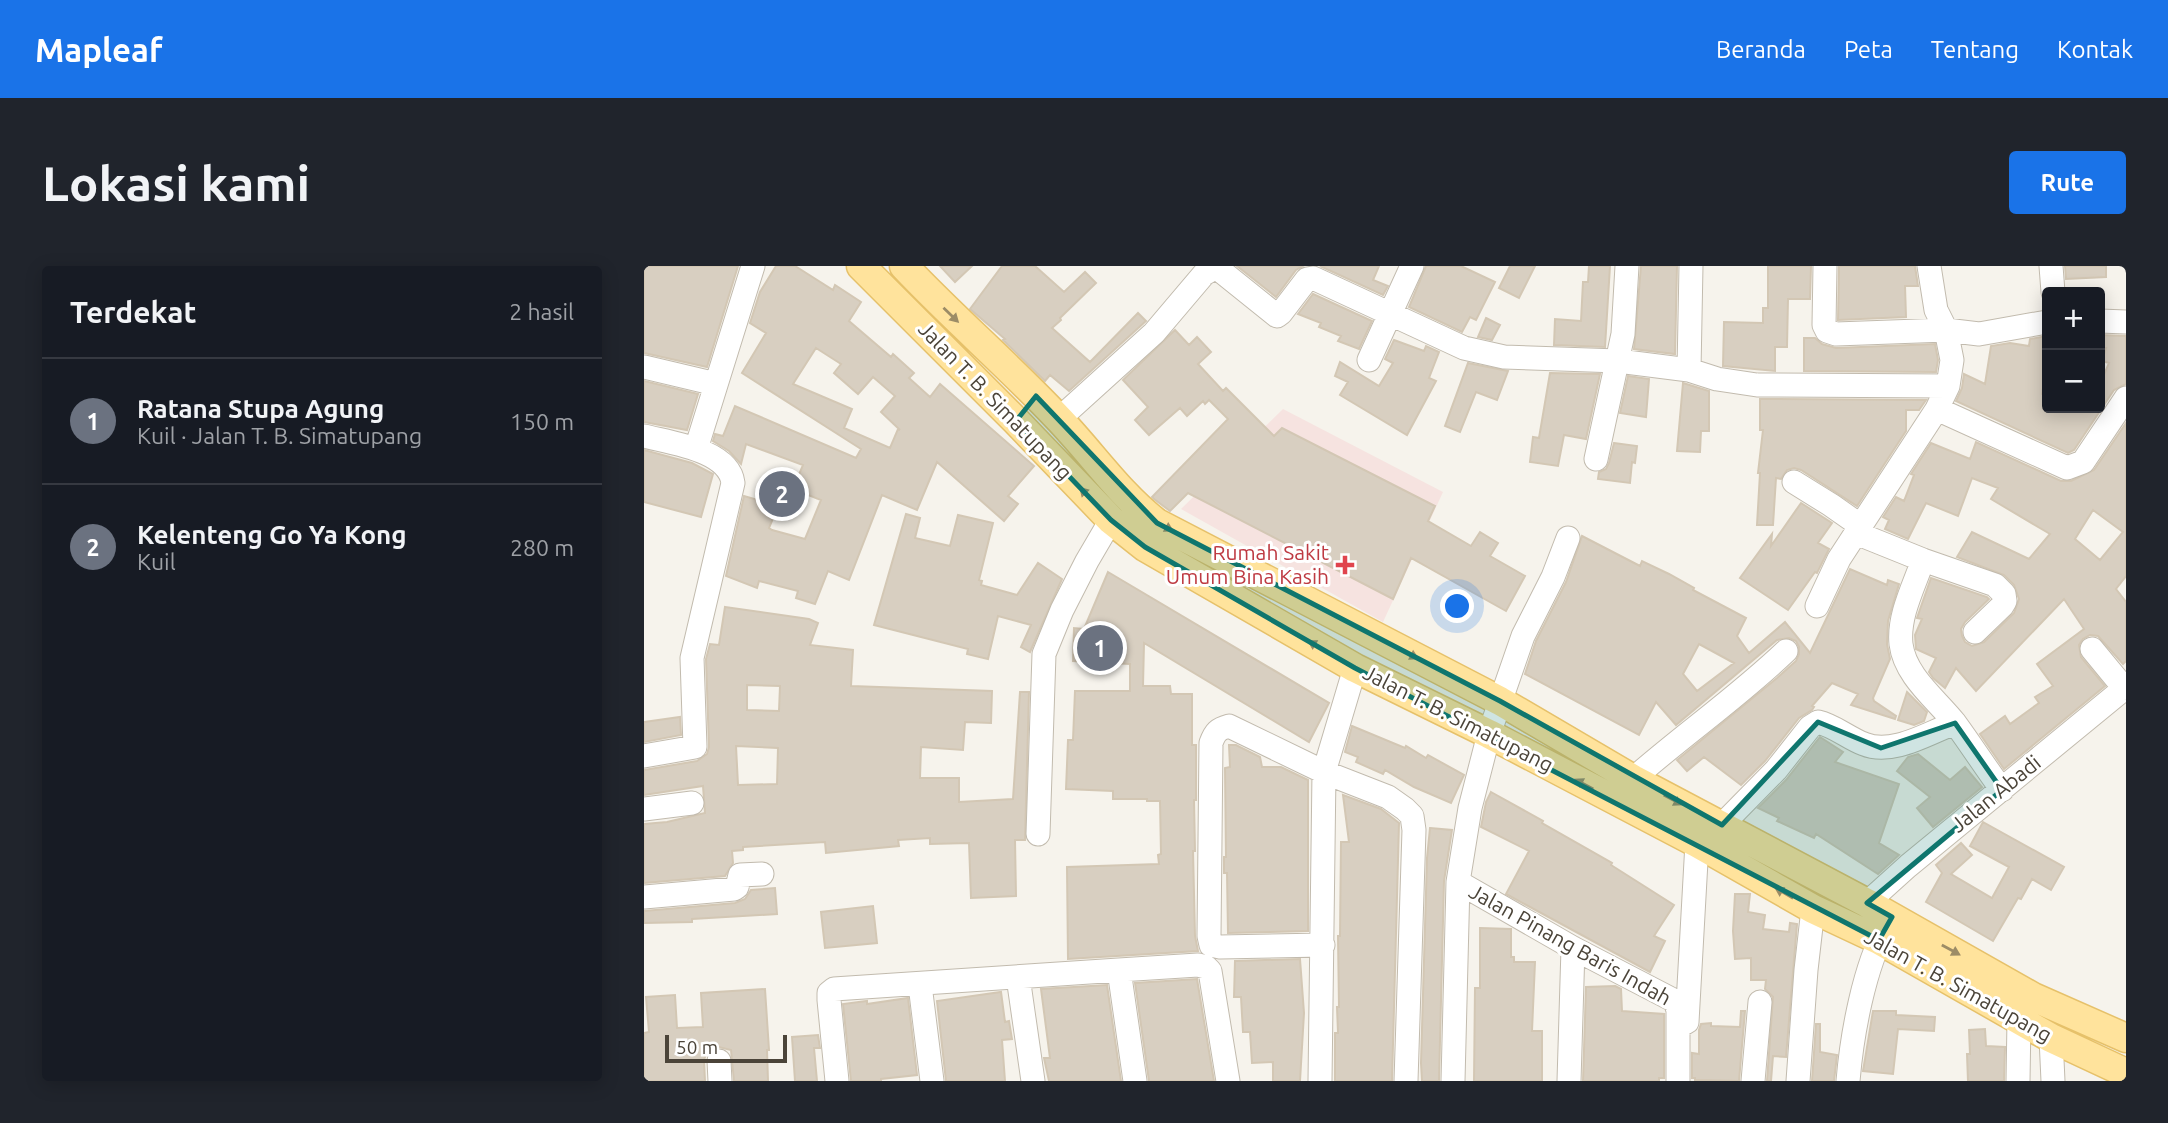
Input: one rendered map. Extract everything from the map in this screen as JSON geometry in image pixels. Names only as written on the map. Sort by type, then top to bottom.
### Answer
[{"type":"main road","name":"Jalan T. B. Simatupang","points":[[862,266],[1111,520],[1145,547],[1355,667],[1697,843],[1813,909],[1885,929],[2126,1038]]},
{"type":"main road","name":"Jalan T. B. Simatupang","points":[[904,266],[949,314],[1037,396],[1136,507],[1157,523],[1500,701],[1633,779],[1867,903],[1885,929],[2019,1018],[2117,1074]]},
{"type":"main road","points":[[1016,421],[1037,396]]},
{"type":"street","points":[[695,449],[753,266]]},
{"type":"street","points":[[1369,360],[1412,266]]},
{"type":"street","points":[[1596,459],[1618,361],[1626,302],[1627,266]]},
{"type":"street","points":[[1689,370],[1691,266]]},
{"type":"street","points":[[1825,266],[1823,311],[1827,331],[1836,334],[1946,330],[1979,334],[2042,323]]},
{"type":"street","points":[[1817,606],[1839,559],[1937,409],[1948,386],[1952,359],[1946,330],[1936,310],[1930,266]]},
{"type":"street","points":[[2050,266],[2052,287]]},
{"type":"street","points":[[1059,419],[1154,333],[1212,267],[1220,269],[1276,316],[1307,279],[1313,278],[1465,348],[1504,357],[1618,361],[1689,370],[1717,379],[1757,385],[1948,386]]},
{"type":"street","points":[[2105,321],[2126,322]]},
{"type":"street","points":[[644,367],[716,384]]},
{"type":"street","points":[[1937,409],[2067,468],[2083,462],[2126,398]]},
{"type":"street","points":[[644,436],[709,454],[730,472],[733,484],[692,659],[695,747],[644,757]]},
{"type":"street","points":[[1794,482],[1831,505],[1858,529],[1923,560],[1995,585],[2001,590],[2005,601],[1975,632]]},
{"type":"street","points":[[1038,834],[1044,653],[1080,573],[1111,520]]},
{"type":"street","points":[[1453,1081],[1458,882],[1470,808],[1489,734],[1523,636],[1553,577],[1568,538]]},
{"type":"street","points":[[1923,560],[1903,621],[1901,644],[1913,674],[1955,723],[2002,790]]},
{"type":"street","points":[[2092,649],[2125,687]]},
{"type":"street","points":[[1633,779],[1763,673],[1786,650]]},
{"type":"street","points":[[1320,1081],[1324,772],[1355,667]]},
{"type":"street","name":"Jalan Abadi","points":[[1867,903],[2125,687]]},
{"type":"street","points":[[1721,825],[1776,770],[1810,727],[1818,722],[1830,725],[1865,745],[1881,748],[1894,746],[1955,723]]},
{"type":"street","points":[[1323,945],[1211,945],[1211,743],[1214,734],[1220,729],[1229,726],[1324,772],[1388,797],[1412,816],[1414,830],[1406,1081]]},
{"type":"street","points":[[644,809],[692,803]]},
{"type":"street","points":[[1687,1081],[1687,1006],[1697,843]]},
{"type":"street","points":[[644,897],[734,889],[740,875],[762,874]]},
{"type":"street","name":"Jalan Pinang Baris Indah","points":[[1458,882],[1573,948],[1675,1001],[1678,1010],[1678,1081]]},
{"type":"street","points":[[1798,1081],[1813,909]]},
{"type":"street","points":[[1847,1081],[1853,1035],[1885,929]]},
{"type":"street","points":[[1569,1081],[1573,948]]},
{"type":"street","points":[[837,1081],[829,993],[834,989],[1198,965],[1210,971],[1228,1081]]},
{"type":"street","points":[[1119,970],[1135,1081]]},
{"type":"street","points":[[1018,977],[1033,1081]]},
{"type":"street","points":[[920,985],[932,1081]]},
{"type":"street","points":[[1753,1081],[1760,1002]]},
{"type":"street","points":[[2018,1081],[2019,1018]]},
{"type":"street","points":[[2051,1038],[2053,1081]]},
{"type":"highlighted area","points":[[1036,396],[1157,523],[1500,701],[1722,825],[1818,722],[1881,748],[1955,723],[2002,790],[1867,903],[1892,917],[1879,940],[1355,668],[1145,547],[1111,520],[1016,421]]},
{"type":"shaded area","name":"Rumah Sakit Umum Bina Kasih","points":[[1283,409],[1443,492],[1383,622],[1181,509]]},
{"type":"building","points":[[644,266],[738,266],[707,367],[644,353]]},
{"type":"building","points":[[776,266],[795,266],[833,290],[835,285],[861,302],[849,321],[914,373],[909,378],[930,397],[940,384],[1034,466],[1008,496],[1018,504],[1004,521],[937,462],[917,510],[882,495],[849,580],[828,571],[815,604],[796,598],[798,591],[759,581],[757,588],[726,576],[744,496],[778,506],[769,528],[805,539],[821,500],[793,489],[803,465],[746,444],[741,464],[729,451],[713,441],[715,434],[723,436],[735,406],[856,458],[861,449],[742,373],[766,333],[750,323],[760,292]],"holes":[[[816,348],[841,364],[834,373],[858,394],[873,377],[895,396],[881,412],[900,430],[898,429],[890,448],[844,428],[852,409],[793,384]]]},
{"type":"building","points":[[940,266],[972,266],[955,282]]},
{"type":"building","points":[[1002,266],[1035,266],[1064,292],[1085,272],[1096,283],[1052,328],[1090,362],[1138,313],[1146,321],[1069,391],[1050,375],[1045,381],[1003,340],[1005,339],[970,309]]},
{"type":"building","points":[[1237,266],[1303,266],[1296,270],[1276,297]]},
{"type":"building","points":[[1320,266],[1379,266],[1373,280],[1388,286],[1383,295]]},
{"type":"building","points":[[1426,266],[1461,266],[1495,282],[1476,320],[1470,317],[1462,332],[1409,307]]},
{"type":"building","points":[[1510,266],[1535,266],[1519,298],[1499,288]]},
{"type":"building","points":[[1589,266],[1610,266],[1605,347],[1554,345],[1555,319],[1581,321],[1583,282],[1588,282]]},
{"type":"building","points":[[1641,266],[1677,266],[1675,354],[1634,349]]},
{"type":"building","points":[[1768,266],[1811,266],[1810,299],[1788,299],[1787,347],[1775,347],[1775,371],[1723,366],[1724,322],[1763,323],[1763,308],[1768,308]]},
{"type":"building","points":[[1839,266],[1915,266],[1918,286],[1905,286],[1906,317],[1838,320]]},
{"type":"building","points":[[2065,266],[2106,266],[2106,277],[2066,279]]},
{"type":"building","points":[[1313,294],[1372,321],[1359,349],[1338,341],[1341,336],[1319,327],[1321,323],[1298,314]]},
{"type":"building","points":[[1486,318],[1500,325],[1492,340],[1478,337]]},
{"type":"building","points":[[1175,330],[1189,345],[1197,337],[1211,352],[1198,364],[1223,391],[1226,388],[1274,436],[1282,428],[1435,506],[1428,521],[1471,546],[1480,532],[1498,543],[1490,556],[1525,576],[1506,611],[1411,558],[1393,599],[1188,493],[1170,511],[1154,499],[1152,497],[1228,419],[1209,400],[1205,404],[1203,401],[1187,416],[1180,408],[1149,435],[1135,420],[1148,407],[1123,380]]},
{"type":"building","points":[[2105,335],[2126,336],[2126,384],[2114,390],[2105,404],[2105,372],[2109,363],[2105,362]]},
{"type":"building","points":[[2042,337],[2042,413],[2099,413],[2074,450],[2068,453],[1956,401],[1964,374],[1985,384],[1991,346],[2010,343],[2029,346],[2030,339]]},
{"type":"building","points":[[1804,338],[1815,338],[1822,344],[1836,348],[1935,344],[1938,360],[1936,372],[1804,371]]},
{"type":"building","points":[[1394,340],[1424,351],[1426,346],[1439,352],[1429,378],[1436,381],[1407,435],[1340,395],[1348,382],[1335,376],[1340,362],[1379,386],[1393,363],[1385,359]]},
{"type":"building","points":[[1468,363],[1508,371],[1497,400],[1476,392],[1460,432],[1445,426]]},
{"type":"building","points":[[1550,373],[1600,374],[1586,439],[1564,435],[1558,466],[1530,462],[1533,437],[1539,438]]},
{"type":"building","points":[[1628,376],[1649,379],[1646,417],[1620,413]]},
{"type":"building","points":[[644,381],[698,394],[687,430],[644,422]]},
{"type":"building","points":[[1683,383],[1709,391],[1709,431],[1701,431],[1700,452],[1677,451]]},
{"type":"building","points":[[1760,399],[1926,400],[1919,410],[1906,410],[1906,431],[1857,506],[1794,468],[1787,470],[1781,479],[1776,478],[1773,525],[1757,525],[1758,473],[1763,430],[1760,430]]},
{"type":"building","points":[[2126,423],[2126,576],[2116,589],[2126,602],[2126,661],[2123,664],[2098,636],[2090,635],[2083,639],[2079,645],[2081,657],[2105,686],[2004,769],[1980,734],[2005,716],[2010,724],[2039,703],[2035,697],[2053,686],[2037,664],[2084,629],[2064,599],[1976,691],[1956,668],[1945,688],[1933,678],[1929,672],[1936,658],[1916,649],[1915,635],[1922,619],[1917,618],[1931,578],[1987,597],[1989,599],[1961,629],[1965,642],[1972,646],[1984,642],[2014,613],[2019,599],[2014,585],[2004,575],[1957,557],[1972,532],[2029,559],[2050,534],[1991,499],[1998,488],[1972,478],[1958,516],[1926,503],[1908,539],[1885,529],[1889,520],[1883,517],[1896,497],[1904,501],[1914,475],[1911,474],[1931,443],[1970,459],[1976,442],[2061,481],[2071,481],[2094,470]],"holes":[[[2093,510],[2123,532],[2100,560],[2075,539]]]},
{"type":"building","points":[[1614,443],[1637,446],[1630,483],[1598,479],[1599,472],[1606,469],[1609,463]]},
{"type":"building","points":[[644,450],[692,463],[713,474],[701,517],[644,502]]},
{"type":"building","points":[[1801,503],[1832,523],[1818,543],[1829,549],[1817,573],[1815,572],[1788,610],[1740,578],[1772,534],[1771,546]]},
{"type":"building","points":[[906,514],[920,518],[915,538],[950,546],[958,515],[993,523],[979,580],[982,581],[981,585],[1017,595],[1038,563],[1062,579],[1030,652],[1021,647],[1031,625],[998,616],[988,659],[967,654],[968,649],[874,625]]},
{"type":"building","points":[[1582,536],[1640,566],[1642,561],[1669,574],[1746,618],[1737,636],[1749,653],[1785,622],[1810,653],[1850,569],[1887,585],[1888,580],[1899,584],[1888,621],[1887,644],[1890,659],[1873,698],[1896,716],[1895,719],[1851,705],[1858,694],[1832,683],[1812,706],[1812,710],[1799,718],[1765,761],[1741,785],[1704,757],[1687,771],[1677,760],[1796,661],[1799,647],[1796,641],[1789,638],[1777,640],[1676,725],[1656,702],[1639,735],[1525,674],[1536,641],[1566,582]],"holes":[[[1699,644],[1734,663],[1697,691],[1683,674]]]},
{"type":"building","points":[[1108,572],[1329,703],[1309,742],[1144,643],[1143,686],[1170,686],[1171,694],[1192,694],[1192,745],[1196,745],[1193,851],[1195,936],[1198,951],[1068,959],[1067,867],[1159,864],[1158,855],[1161,854],[1160,801],[1113,799],[1113,791],[1066,789],[1068,740],[1073,740],[1075,691],[1130,691],[1130,664],[1073,661],[1074,628],[1084,629]]},
{"type":"building","points":[[725,607],[809,619],[818,623],[810,645],[853,650],[851,686],[992,691],[991,723],[965,722],[963,750],[921,747],[920,778],[959,778],[959,802],[1013,799],[1020,692],[1029,692],[1025,840],[1015,840],[1016,896],[971,898],[969,843],[930,844],[930,838],[898,840],[899,846],[826,853],[825,842],[743,847],[743,850],[732,851],[733,863],[725,876],[644,883],[644,824],[667,822],[705,813],[703,786],[644,795],[644,770],[697,761],[707,754],[706,659],[710,644],[719,645]],"holes":[[[747,685],[780,686],[779,711],[747,710]],[[736,746],[778,748],[777,784],[738,785]]]},
{"type":"building","points":[[1907,692],[1927,712],[1924,721],[1914,725],[1898,720]]},
{"type":"building","points":[[680,717],[681,735],[644,742],[644,722]]},
{"type":"building","points":[[1352,726],[1405,748],[1406,746],[1426,758],[1428,755],[1464,775],[1451,803],[1414,787],[1385,770],[1383,774],[1356,762],[1358,757],[1345,752]]},
{"type":"building","points":[[1820,737],[1843,752],[1835,762],[1899,784],[1879,843],[1899,855],[1878,874],[1816,834],[1814,838],[1777,821],[1779,818],[1758,808],[1786,780]]},
{"type":"building","points":[[1229,745],[1236,745],[1260,757],[1262,767],[1281,767],[1308,780],[1308,931],[1228,933],[1227,873],[1224,873],[1224,857],[1225,768],[1230,767]]},
{"type":"building","points":[[1918,754],[1950,780],[1965,767],[1982,787],[1933,827],[1917,808],[1930,797],[1897,771],[1908,757]]},
{"type":"building","points":[[1491,792],[1612,863],[1611,865],[1674,905],[1654,936],[1665,941],[1650,972],[1506,894],[1529,851],[1481,827]]},
{"type":"building","points":[[1343,795],[1381,809],[1399,823],[1392,1081],[1335,1081],[1335,1033],[1338,1033],[1339,1007],[1341,842],[1349,842]]},
{"type":"building","points":[[1983,822],[2064,867],[2051,890],[2032,879],[1993,941],[1926,902],[1942,873],[1936,865],[1961,843],[1972,855],[1951,874],[1992,898],[2009,867],[1970,846]]},
{"type":"building","points":[[1430,828],[1452,830],[1444,881],[1439,1081],[1422,1081],[1421,1063]]},
{"type":"building","points":[[775,888],[777,914],[692,919],[692,922],[644,923],[644,911],[735,903],[745,899],[751,890]]},
{"type":"building","points":[[1735,894],[1750,894],[1748,912],[1765,915],[1763,929],[1789,932],[1790,923],[1797,924],[1786,1057],[1773,1056],[1771,1081],[1767,1081],[1773,997],[1765,989],[1766,980],[1751,980],[1751,958],[1735,959]]},
{"type":"building","points":[[873,906],[877,943],[825,948],[821,912]]},
{"type":"building","points":[[1480,928],[1511,929],[1511,957],[1514,957],[1514,962],[1535,962],[1532,1031],[1542,1031],[1542,1081],[1474,1081],[1475,988],[1480,988]]},
{"type":"building","points":[[1300,959],[1304,1013],[1300,1081],[1273,1081],[1273,1062],[1252,1063],[1250,1032],[1243,1032],[1241,997],[1234,997],[1235,961]]},
{"type":"building","points":[[1197,979],[1214,1081],[1149,1081],[1135,983]]},
{"type":"building","points":[[1107,985],[1121,1081],[1049,1081],[1044,1058],[1050,1058],[1041,989]]},
{"type":"building","points":[[1615,986],[1621,989],[1622,1011],[1664,1014],[1664,1078],[1659,1078],[1659,1081],[1583,1081],[1586,987]]},
{"type":"building","points":[[765,989],[768,1081],[734,1081],[731,1050],[719,1047],[707,1052],[704,1060],[705,1081],[644,1081],[644,1033],[649,1032],[646,997],[675,995],[677,1028],[703,1027],[701,993]]},
{"type":"building","points":[[1001,992],[1005,1022],[1009,1021],[1012,1039],[1002,1040],[1005,1081],[946,1081],[937,1001]]},
{"type":"building","points":[[908,998],[917,1075],[881,1081],[851,1081],[843,1004],[867,1001],[867,1004]]},
{"type":"building","points":[[1741,1011],[1745,1011],[1739,1081],[1692,1078],[1692,1053],[1699,1054],[1701,1024],[1740,1027]]},
{"type":"building","points":[[1873,1011],[1896,1011],[1896,1015],[1935,1017],[1934,1031],[1898,1029],[1893,1074],[1863,1071]]},
{"type":"building","points":[[1816,1024],[1820,1024],[1820,1052],[1837,1055],[1834,1081],[1812,1081]]},
{"type":"building","points":[[1985,1029],[1986,1046],[2005,1047],[2004,1081],[1968,1081],[1969,1030]]},
{"type":"building","points":[[818,1035],[820,1048],[814,1048],[817,1081],[795,1081],[792,1037]]},
{"type":"place","name":"Kelenteng Go Ya Kong","points":[[782,494]]},
{"type":"place","name":"Rumah Sakit Umum Bina Kasih","points":[[1345,565]]},
{"type":"place","name":"Ratana Stupa Agung","points":[[1100,648]]}]
